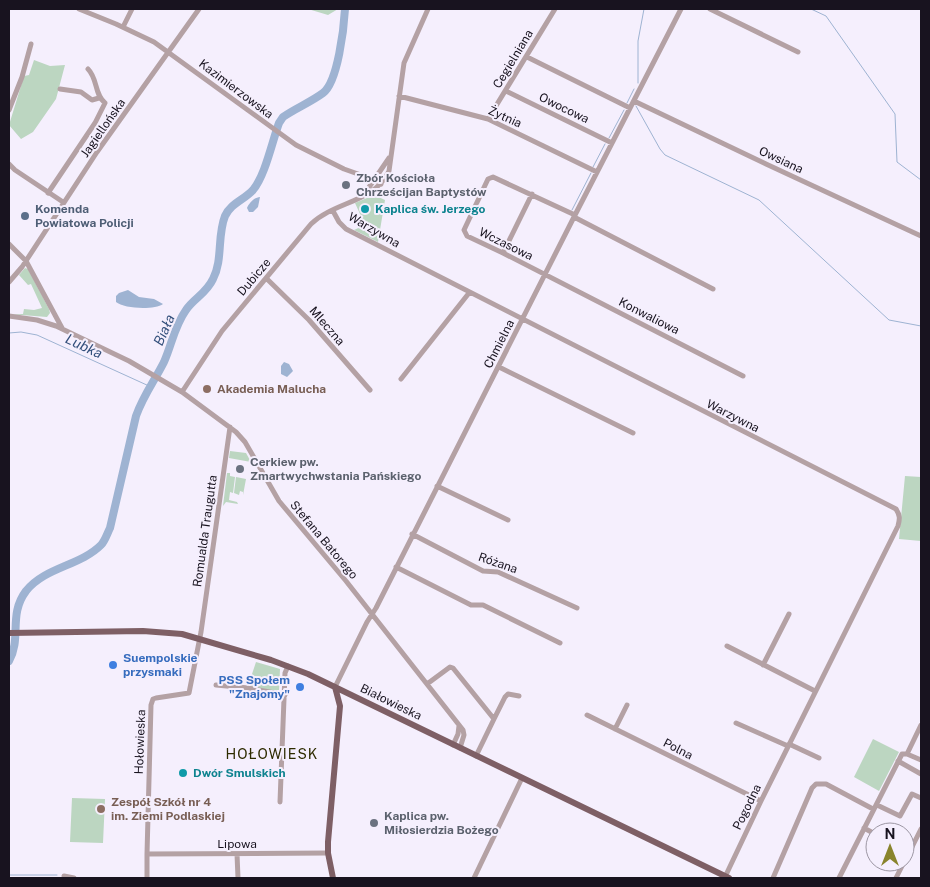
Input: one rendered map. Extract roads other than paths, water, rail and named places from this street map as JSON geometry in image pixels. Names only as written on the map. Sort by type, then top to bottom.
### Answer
[{"type":"main road","name":"Białowieska","points":[[9,633],[165,632],[200,638],[288,666],[727,877]]},
{"type":"main road","points":[[334,878],[328,853],[340,706],[335,687]]},
{"type":"main road","points":[[340,706],[353,696]]},
{"type":"street","name":"Kazimierzowska","points":[[80,9],[123,27],[170,52],[296,145],[322,159],[381,184]]},
{"type":"street","points":[[123,27],[132,9]]},
{"type":"street","points":[[381,184],[389,171],[404,63],[428,9]]},
{"type":"street","name":"Cegielniana","points":[[488,119],[555,9]]},
{"type":"street","name":"Chmielna","points":[[335,687],[681,9]]},
{"type":"street","points":[[710,9],[798,52]]},
{"type":"street","name":"Jagiellońska","points":[[9,282],[26,261],[110,133],[170,52],[197,10]]},
{"type":"street","points":[[9,110],[22,78],[31,44]]},
{"type":"street","points":[[526,57],[630,108]]},
{"type":"street","points":[[48,193],[95,123],[105,103],[99,98],[93,76],[88,69]]},
{"type":"street","points":[[60,89],[81,92],[92,100],[99,98]]},
{"type":"street","name":"Owocowa","points":[[506,91],[612,143]]},
{"type":"street","name":"Żytnia","points":[[399,96],[488,119],[597,172]]},
{"type":"street","name":"Owsiana","points":[[634,101],[921,236]]},
{"type":"street","points":[[362,198],[391,156]]},
{"type":"street","points":[[9,164],[63,202]]},
{"type":"street","name":"Wczasowa","points":[[546,274],[467,236],[464,230],[468,219],[490,177],[497,177],[532,194],[713,289]]},
{"type":"street","name":"Dubicze","points":[[182,392],[222,330],[311,224],[316,219],[362,198],[381,184]]},
{"type":"street","points":[[503,253],[532,194]]},
{"type":"street","name":"Warzywna","points":[[333,211],[339,222],[346,229],[896,509],[900,521],[898,526],[789,745]]},
{"type":"street","points":[[9,244],[26,261],[62,328]]},
{"type":"street","name":"Konwaliowa","points":[[546,274],[743,376]]},
{"type":"street","name":"Mleczna","points":[[266,278],[309,320],[370,390]]},
{"type":"street","points":[[401,379],[469,292]]},
{"type":"street","points":[[45,322],[53,313]]},
{"type":"street","points":[[9,316],[45,322],[62,328]]},
{"type":"street","name":"Stefana Batorego","points":[[62,328],[145,370],[182,392],[230,427],[245,442],[279,502],[372,614],[459,726],[456,746]]},
{"type":"street","points":[[498,367],[632,433]]},
{"type":"street","name":"Romualda Traugutta","points":[[200,638],[230,427]]},
{"type":"street","points":[[437,486],[508,520]]},
{"type":"street","name":"Różana","points":[[412,534],[483,571],[498,572],[578,608]]},
{"type":"street","points":[[396,567],[471,605],[483,606],[560,643]]},
{"type":"street","points":[[763,665],[789,614]]},
{"type":"street","name":"Hołowieska","points":[[148,878],[147,854],[152,702],[156,698],[189,693],[200,638]]},
{"type":"street","points":[[726,646],[815,691]]},
{"type":"street","points":[[280,802],[286,673],[288,666]]},
{"type":"street","points":[[427,684],[450,667],[453,668],[494,719]]},
{"type":"street","points":[[216,685],[248,688],[285,695]]},
{"type":"street","points":[[476,756],[505,698],[508,694],[519,696]]},
{"type":"street","points":[[615,729],[627,704]]},
{"type":"street","name":"Polna","points":[[587,715],[761,801]]},
{"type":"street","points":[[736,723],[819,758]]},
{"type":"street","points":[[907,754],[921,725]]},
{"type":"street","name":"Pogodna","points":[[727,877],[761,801],[789,745]]},
{"type":"street","points":[[839,878],[902,754],[907,754],[921,760]]},
{"type":"street","points":[[898,762],[921,774]]},
{"type":"street","points":[[474,878],[522,778]]},
{"type":"street","points":[[773,878],[812,788],[816,784],[826,784],[875,807],[900,816],[912,794],[921,798]]},
{"type":"street","name":"Lipowa","points":[[147,854],[328,853]]},
{"type":"street","points":[[237,854],[238,878]]},
{"type":"street","points":[[64,876],[74,878]]},
{"type":"water","points":[[260,197],[258,207],[253,212],[249,212],[247,208],[249,204],[254,199]]},
{"type":"water","points":[[128,290],[139,297],[154,299],[163,304],[140,308],[116,302],[116,296],[119,293]]},
{"type":"water","points":[[284,362],[289,364],[293,371],[287,377],[281,374],[281,366]]},
{"type":"waterway","name":"Biała","points":[[9,661],[15,644],[18,609],[26,591],[34,583],[53,571],[93,552],[105,539],[110,528],[136,416],[164,362],[182,316],[213,279],[218,264],[221,232],[225,216],[257,184],[265,168],[279,123],[283,117],[323,93],[328,87],[333,78],[339,54],[345,9]]},
{"type":"waterway","points":[[638,83],[638,41],[644,9]]},
{"type":"waterway","points":[[811,9],[826,16],[895,114],[897,162],[921,180]]},
{"type":"waterway","points":[[627,103],[634,89]]},
{"type":"waterway","points":[[636,106],[665,155],[759,200],[889,320],[921,326]]},
{"type":"waterway","points":[[609,138],[624,110]]},
{"type":"waterway","points":[[593,167],[605,144]]},
{"type":"waterway","points":[[572,210],[591,173]]},
{"type":"waterway","name":"Lubka","points":[[9,333],[21,332],[37,335],[149,386]]},
{"type":"waterway","points":[[9,875],[57,875]]},
{"type":"place","name":"Zbór Kościoła Chrześcijan Baptystów","points":[[346,185]]},
{"type":"place","name":"Kaplica św. Jerzego","points":[[365,209]]},
{"type":"place","name":"Komenda Powiatowa Policji","points":[[25,216]]},
{"type":"place","name":"Akademia Malucha","points":[[207,389]]},
{"type":"place","name":"Cerkiew pw. Zmartwychwstania Pańskiego","points":[[240,469]]},
{"type":"place","name":"Suempolskie przysmaki","points":[[113,665]]},
{"type":"place","name":"PSS Społem \"Znajomy\"","points":[[300,687]]},
{"type":"place","name":"Dwór Smulskich","points":[[183,773]]},
{"type":"place","name":"Zespół Szkół nr 4 im. Ziemi Podlaskiej","points":[[101,809]]},
{"type":"place","name":"Kaplica pw. Miłosierdzia Bożego","points":[[374,823]]},
{"type":"district","name":"HOŁOWIESK","points":[[272,754]]}]
